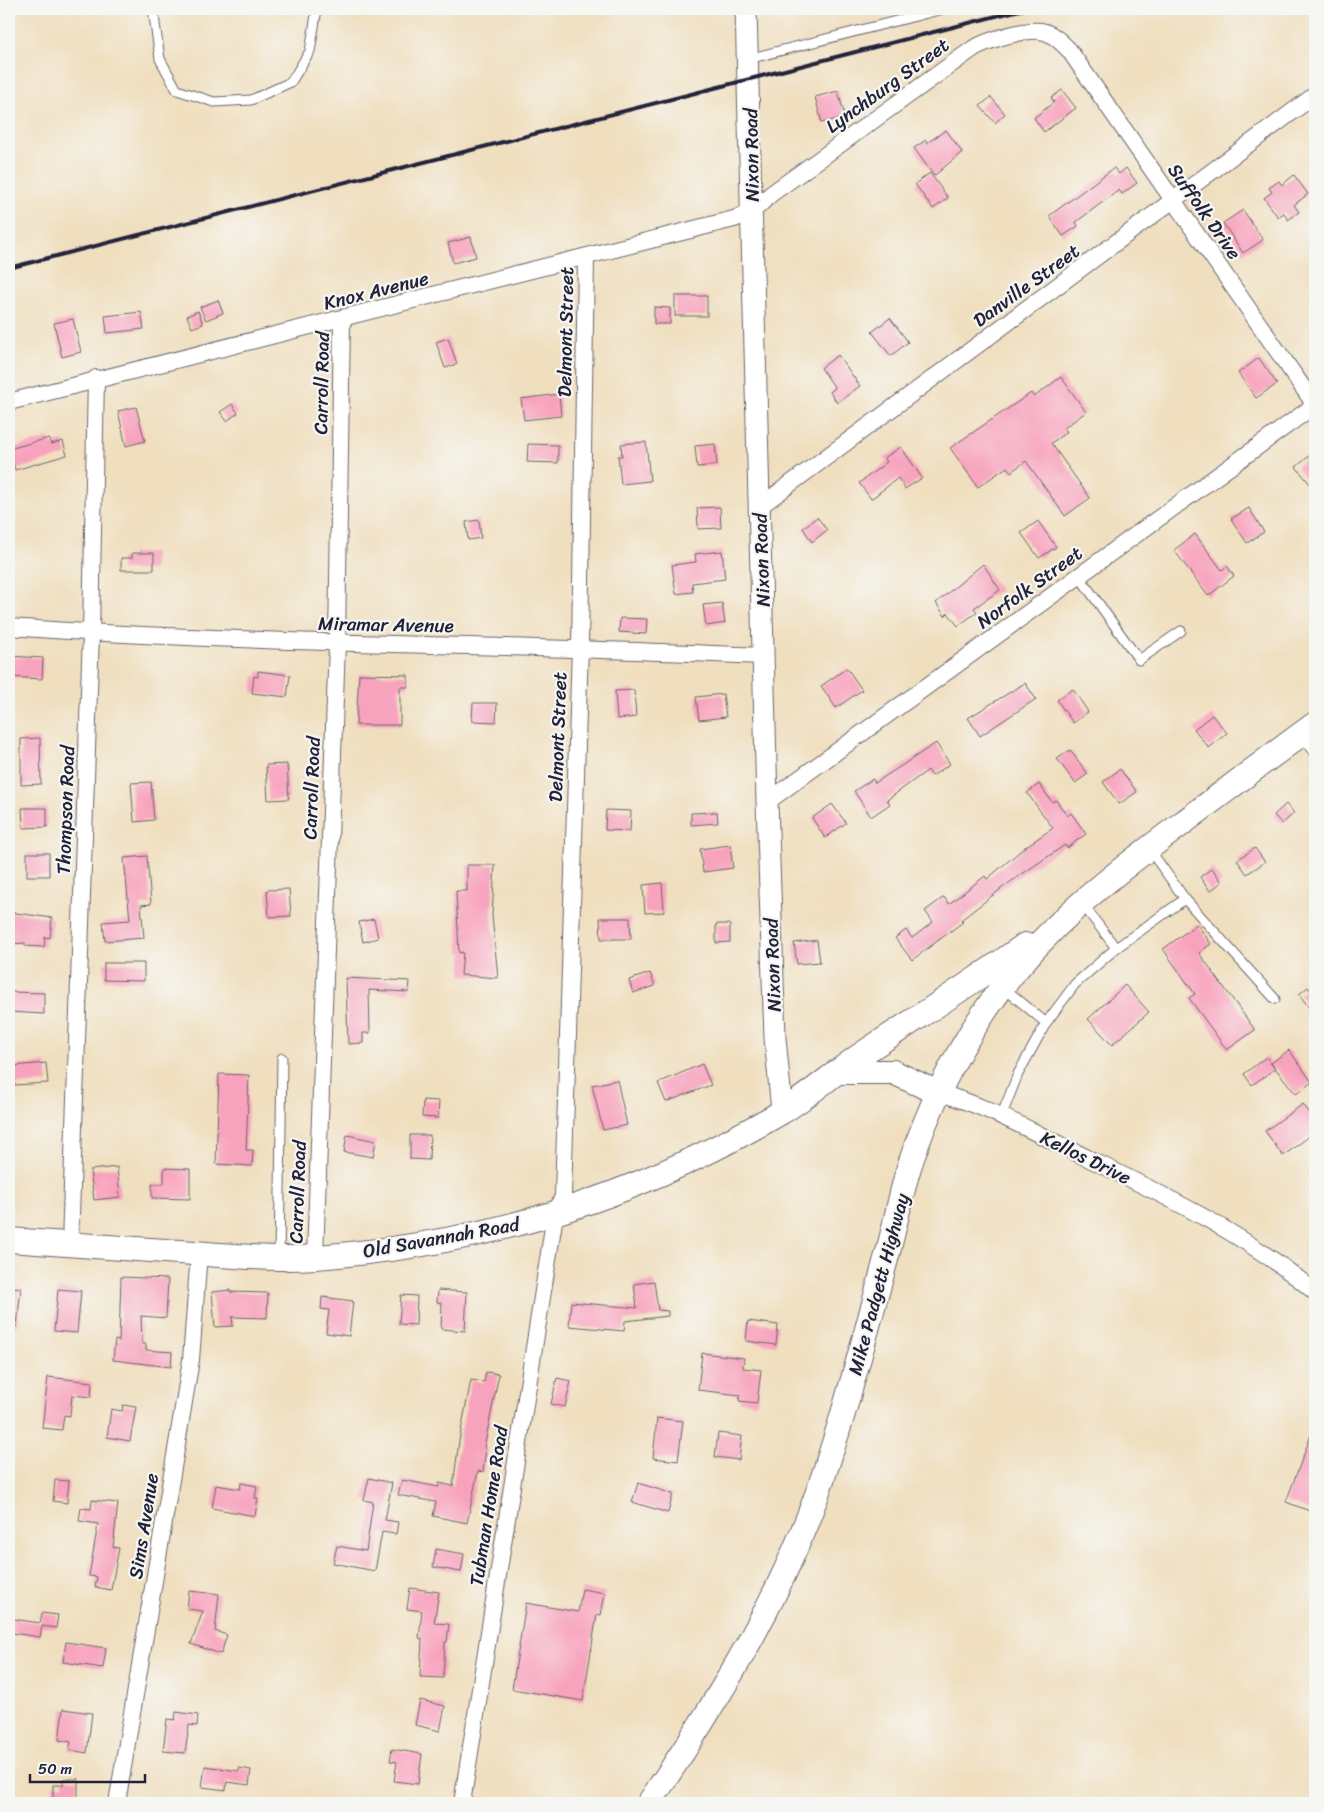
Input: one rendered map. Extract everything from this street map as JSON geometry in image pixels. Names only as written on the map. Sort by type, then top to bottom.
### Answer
[{"type":"main road","name":"Mike Padgett Highway","points":[[649,1803],[726,1685],[761,1621],[794,1549],[825,1472],[862,1348],[910,1164],[938,1093],[958,1054],[1002,986],[1073,909],[1108,878],[1308,729]]},
{"type":"main road","name":"Old Savannah Road","points":[[9,1240],[199,1254],[279,1258],[315,1257],[431,1243],[554,1215],[624,1191],[665,1173],[782,1111],[934,1008],[1073,909]]},
{"type":"main road","name":"Kellos Drive","points":[[837,1072],[893,1072],[938,1093]]},
{"type":"street","name":"Nixon Road","points":[[746,9],[767,802],[775,1038],[782,1111]]},
{"type":"street","name":"Lynchburg Street","points":[[752,212],[772,194],[974,48],[990,41],[1034,30],[1049,33],[1061,41]]},
{"type":"street","name":"Suffolk Drive","points":[[1061,41],[1315,405]]},
{"type":"street","name":"Danville Street","points":[[759,507],[1315,95]]},
{"type":"street","name":"Knox Avenue","points":[[9,402],[96,378],[342,320],[586,258],[734,219],[752,212]]},
{"type":"street","name":"Delmont Street","points":[[554,1215],[563,1196],[580,647],[586,258]]},
{"type":"street","name":"Carroll Road","points":[[315,1257],[336,643],[342,320]]},
{"type":"street","name":"Thompson Road","points":[[70,1244],[91,633],[96,378]]},
{"type":"street","name":"Norfolk Street","points":[[767,802],[1315,405]]},
{"type":"street","name":"Miramar Avenue","points":[[9,627],[91,633],[336,643],[580,647],[763,656]]},
{"type":"street","name":"Kellos Drive","points":[[938,1093],[961,1098],[1001,1116],[1175,1200],[1264,1255],[1315,1291]]},
{"type":"street","name":"Tubman Home Road","points":[[462,1803],[554,1215]]},
{"type":"street","name":"Sims Avenue","points":[[117,1803],[191,1360],[199,1254]]},
{"type":"lane","points":[[153,9],[160,59],[177,90],[214,102],[251,100],[291,82],[310,51],[317,9]]},
{"type":"lane","points":[[748,59],[943,9]]},
{"type":"lane","points":[[1079,576],[1139,660],[1181,631]]},
{"type":"lane","points":[[1308,729],[1315,753]]},
{"type":"lane","points":[[1149,848],[1185,899],[1275,999]]},
{"type":"lane","points":[[1001,1116],[1018,1074],[1046,1022],[1075,984],[1116,948],[1185,899]]},
{"type":"lane","points":[[1073,909],[1116,948]]},
{"type":"lane","points":[[1002,986],[1046,1022]]},
{"type":"lane","points":[[279,1258],[282,1058]]},
{"type":"building","points":[[1062,90],[1076,108],[1044,132],[1034,118],[1054,102],[1051,98]]},
{"type":"building","points":[[838,91],[845,117],[822,123],[815,97]]},
{"type":"building","points":[[991,97],[1005,114],[995,123],[980,106]]},
{"type":"building","points":[[946,130],[962,152],[934,176],[914,148],[926,140],[927,143]]},
{"type":"building","points":[[1114,168],[1119,174],[1126,168],[1137,183],[1122,194],[1119,190],[1076,222],[1078,226],[1063,236],[1049,216]]},
{"type":"building","points":[[930,173],[948,198],[933,209],[915,184]]},
{"type":"building","points":[[1294,175],[1308,194],[1294,205],[1299,212],[1288,220],[1284,213],[1278,217],[1264,198],[1272,192],[1269,188],[1279,181],[1282,185]]},
{"type":"building","points":[[1243,210],[1263,240],[1243,253],[1223,223]]},
{"type":"building","points":[[471,237],[476,257],[453,263],[448,243]]},
{"type":"building","points":[[675,296],[707,296],[707,316],[675,316]]},
{"type":"building","points":[[218,300],[223,313],[206,320],[200,307]]},
{"type":"building","points":[[654,307],[670,308],[670,324],[654,324]]},
{"type":"building","points":[[198,311],[203,324],[192,328],[187,316]]},
{"type":"building","points":[[141,312],[144,329],[107,333],[105,316]]},
{"type":"building","points":[[890,318],[908,342],[891,356],[872,332]]},
{"type":"building","points":[[73,319],[81,352],[62,357],[54,323]]},
{"type":"building","points":[[448,338],[457,364],[445,368],[436,342]]},
{"type":"building","points":[[838,355],[860,386],[837,403],[830,392],[835,388],[821,368]]},
{"type":"building","points":[[1259,358],[1277,384],[1256,398],[1238,373]]},
{"type":"building","points":[[1061,377],[1086,412],[1064,428],[1067,432],[1051,443],[1090,498],[1065,516],[1026,461],[1011,472],[1007,467],[978,487],[950,448],[1031,393],[1034,397]]},
{"type":"building","points":[[559,394],[561,416],[524,420],[521,399]]},
{"type":"building","points":[[232,404],[238,413],[227,421],[220,412]]},
{"type":"building","points":[[136,407],[145,441],[126,446],[118,411]]},
{"type":"building","points":[[49,438],[51,444],[63,441],[67,455],[15,470],[9,449]]},
{"type":"building","points":[[646,442],[650,481],[621,484],[618,456],[622,456],[621,444]]},
{"type":"building","points":[[528,444],[558,445],[558,463],[527,462]]},
{"type":"building","points":[[715,444],[717,465],[697,467],[695,446]]},
{"type":"building","points":[[901,447],[922,478],[905,489],[898,478],[871,499],[859,483],[887,462],[884,458]]},
{"type":"building","points":[[1315,451],[1315,490],[1296,467]]},
{"type":"building","points":[[720,507],[721,528],[698,529],[697,508]]},
{"type":"building","points":[[1249,508],[1264,532],[1247,543],[1231,519]]},
{"type":"building","points":[[817,517],[827,530],[812,542],[803,528]]},
{"type":"building","points":[[479,520],[481,538],[468,540],[466,522]]},
{"type":"building","points":[[1038,521],[1056,547],[1039,558],[1021,533]]},
{"type":"building","points":[[1195,534],[1222,570],[1227,566],[1234,576],[1208,596],[1174,550]]},
{"type":"building","points":[[722,551],[725,579],[692,583],[693,592],[676,594],[672,565],[696,562],[695,554]]},
{"type":"building","points":[[132,553],[154,553],[154,570],[121,570],[121,558],[132,558]]},
{"type":"building","points":[[983,564],[1000,590],[974,608],[977,612],[958,626],[948,613],[945,616],[936,603]]},
{"type":"building","points":[[722,603],[725,623],[706,626],[703,605]]},
{"type":"building","points":[[620,618],[647,619],[646,634],[619,632]]},
{"type":"building","points":[[9,656],[43,658],[42,679],[9,677]]},
{"type":"building","points":[[847,668],[862,690],[836,708],[821,686]]},
{"type":"building","points":[[258,671],[290,675],[287,697],[252,693],[254,676],[258,677]]},
{"type":"building","points":[[359,674],[408,675],[408,687],[400,687],[400,725],[356,725]]},
{"type":"building","points":[[1025,683],[1036,699],[980,736],[968,718]]},
{"type":"building","points":[[1073,689],[1088,712],[1073,723],[1057,700]]},
{"type":"building","points":[[634,690],[636,717],[617,719],[615,691]]},
{"type":"building","points":[[723,694],[726,717],[699,720],[696,697]]},
{"type":"building","points":[[473,703],[497,703],[496,722],[472,721]]},
{"type":"building","points":[[1212,715],[1227,733],[1209,748],[1194,729]]},
{"type":"building","points":[[40,738],[41,784],[21,785],[21,739]]},
{"type":"building","points":[[936,743],[950,764],[932,776],[928,770],[887,800],[890,804],[871,817],[854,791],[873,779],[875,783]]},
{"type":"building","points":[[1070,750],[1088,774],[1075,783],[1057,759]]},
{"type":"building","points":[[287,764],[289,799],[268,800],[266,765]]},
{"type":"building","points":[[1120,769],[1137,792],[1119,804],[1103,782]]},
{"type":"building","points":[[151,782],[154,820],[134,822],[131,783]]},
{"type":"building","points":[[1039,784],[1052,802],[1056,800],[1067,816],[1071,813],[1086,834],[1067,848],[1065,845],[1006,885],[961,920],[963,922],[912,960],[895,938],[906,930],[912,938],[933,922],[925,911],[944,897],[949,904],[985,876],[987,879],[1025,847],[1053,828],[1027,793]]},
{"type":"building","points":[[832,804],[846,823],[825,838],[812,818]]},
{"type":"building","points":[[1286,804],[1294,813],[1282,824],[1274,815]]},
{"type":"building","points":[[22,808],[47,808],[47,827],[23,828]]},
{"type":"building","points":[[606,810],[631,811],[630,831],[605,830]]},
{"type":"building","points":[[717,812],[718,823],[691,825],[691,813]]},
{"type":"building","points":[[730,845],[733,868],[703,872],[700,849]]},
{"type":"building","points":[[1255,848],[1265,862],[1247,874],[1237,860]]},
{"type":"building","points":[[27,853],[49,853],[49,876],[27,876]]},
{"type":"building","points":[[147,856],[151,904],[141,905],[144,938],[105,941],[103,922],[130,920],[124,858]]},
{"type":"building","points":[[467,865],[495,865],[492,916],[498,978],[461,975],[463,952],[459,953],[456,891],[467,891]]},
{"type":"building","points":[[1212,868],[1222,882],[1210,891],[1200,877]]},
{"type":"building","points":[[662,883],[664,912],[645,913],[643,885]]},
{"type":"building","points":[[289,889],[291,916],[269,917],[267,890]]},
{"type":"building","points":[[9,912],[52,918],[50,938],[45,937],[44,947],[25,946],[25,943],[9,944]]},
{"type":"building","points":[[600,918],[630,918],[631,939],[601,939]]},
{"type":"building","points":[[374,919],[378,938],[363,942],[359,922]]},
{"type":"building","points":[[716,924],[730,924],[730,942],[716,943]]},
{"type":"building","points":[[1197,924],[1211,944],[1199,953],[1255,1030],[1227,1050],[1189,998],[1195,994],[1163,949]]},
{"type":"building","points":[[817,940],[820,962],[797,964],[794,943]]},
{"type":"building","points":[[104,963],[144,963],[144,981],[104,980]]},
{"type":"building","points":[[650,973],[655,986],[633,993],[629,980]]},
{"type":"building","points":[[346,978],[410,981],[409,992],[369,990],[370,1033],[363,1033],[363,1043],[348,1044]]},
{"type":"building","points":[[1125,985],[1149,1012],[1112,1045],[1088,1019]]},
{"type":"building","points":[[1308,987],[1315,996],[1315,1016],[1299,994]]},
{"type":"building","points":[[9,992],[44,993],[44,1014],[9,1012]]},
{"type":"building","points":[[1289,1050],[1312,1082],[1296,1094],[1271,1063]]},
{"type":"building","points":[[1266,1057],[1275,1069],[1252,1085],[1244,1074]]},
{"type":"building","points":[[46,1063],[48,1083],[14,1085],[13,1066]]},
{"type":"building","points":[[702,1064],[711,1085],[666,1102],[658,1083]]},
{"type":"building","points":[[219,1074],[249,1075],[246,1150],[253,1150],[252,1166],[216,1164]]},
{"type":"building","points":[[617,1080],[627,1125],[603,1130],[592,1085]]},
{"type":"building","points":[[423,1100],[439,1101],[438,1118],[422,1117]]},
{"type":"building","points":[[1303,1104],[1315,1120],[1315,1132],[1283,1156],[1265,1131]]},
{"type":"building","points":[[347,1135],[376,1141],[373,1157],[344,1152]]},
{"type":"building","points":[[410,1135],[430,1135],[429,1160],[410,1159]]},
{"type":"building","points":[[117,1167],[120,1197],[94,1200],[90,1170]]},
{"type":"building","points":[[164,1168],[190,1169],[190,1199],[152,1198],[152,1184],[164,1184]]},
{"type":"building","points":[[121,1277],[168,1279],[166,1318],[141,1316],[142,1344],[146,1344],[146,1350],[172,1352],[171,1367],[113,1360],[115,1340],[119,1341]]},
{"type":"building","points":[[654,1281],[658,1310],[668,1311],[668,1316],[625,1321],[624,1331],[569,1326],[571,1302],[637,1308],[634,1284]]},
{"type":"building","points":[[9,1287],[21,1288],[17,1326],[9,1326]]},
{"type":"building","points":[[58,1289],[81,1291],[77,1333],[54,1331]]},
{"type":"building","points":[[230,1290],[230,1292],[268,1293],[267,1318],[232,1317],[233,1326],[215,1327],[212,1292]]},
{"type":"building","points":[[438,1290],[467,1292],[465,1331],[441,1329],[442,1303],[437,1302]]},
{"type":"building","points":[[401,1295],[417,1296],[416,1325],[399,1324]]},
{"type":"building","points":[[322,1297],[353,1301],[349,1336],[326,1333],[329,1310],[321,1309]]},
{"type":"building","points":[[748,1321],[778,1325],[776,1345],[746,1341]]},
{"type":"building","points":[[702,1353],[744,1358],[743,1368],[761,1370],[757,1403],[739,1401],[740,1395],[698,1390]]},
{"type":"building","points":[[486,1372],[499,1374],[484,1448],[486,1449],[483,1472],[478,1471],[467,1523],[433,1516],[436,1502],[398,1495],[402,1480],[439,1487],[439,1483],[453,1486],[459,1441],[471,1380],[484,1382]]},
{"type":"building","points":[[48,1377],[92,1382],[91,1397],[72,1395],[70,1416],[64,1415],[62,1430],[42,1428]]},
{"type":"building","points":[[557,1378],[571,1381],[565,1407],[551,1404]]},
{"type":"building","points":[[123,1405],[136,1407],[130,1441],[107,1437],[111,1409],[122,1411]]},
{"type":"building","points":[[657,1418],[683,1421],[678,1461],[653,1458]]},
{"type":"building","points":[[1315,1427],[1315,1513],[1286,1502]]},
{"type":"building","points":[[718,1433],[742,1436],[739,1460],[715,1457]]},
{"type":"building","points":[[369,1478],[392,1483],[385,1520],[398,1522],[396,1534],[382,1532],[375,1571],[333,1563],[337,1546],[366,1551],[373,1502],[364,1500]]},
{"type":"building","points":[[55,1480],[69,1481],[67,1503],[53,1501]]},
{"type":"building","points":[[241,1483],[257,1486],[255,1498],[258,1498],[255,1516],[212,1508],[216,1485],[240,1489]]},
{"type":"building","points":[[638,1483],[673,1494],[668,1513],[632,1502]]},
{"type":"building","points":[[92,1500],[118,1503],[113,1547],[119,1548],[111,1590],[95,1587],[97,1577],[89,1576],[98,1524],[79,1521],[81,1508],[91,1509]]},
{"type":"building","points":[[436,1549],[464,1554],[461,1572],[433,1567]]},
{"type":"building","points":[[410,1588],[439,1592],[434,1623],[449,1624],[447,1642],[445,1642],[443,1678],[420,1677],[422,1639],[419,1638],[422,1611],[407,1609]]},
{"type":"building","points":[[582,1589],[605,1593],[601,1615],[597,1614],[583,1701],[512,1689],[526,1603],[578,1612]]},
{"type":"building","points":[[189,1591],[219,1594],[215,1631],[227,1635],[221,1654],[191,1644],[203,1611],[187,1609]]},
{"type":"building","points":[[42,1613],[58,1615],[56,1628],[42,1626],[40,1637],[12,1633],[13,1619],[40,1623]]},
{"type":"building","points":[[66,1642],[106,1648],[103,1668],[63,1662]]},
{"type":"building","points":[[420,1700],[445,1706],[440,1731],[415,1725]]},
{"type":"building","points":[[63,1709],[92,1713],[87,1753],[69,1750],[71,1742],[59,1740]]},
{"type":"building","points":[[176,1712],[198,1715],[197,1726],[189,1725],[185,1753],[163,1751],[167,1719],[175,1720]]},
{"type":"building","points":[[392,1749],[422,1754],[418,1784],[394,1781],[397,1762],[390,1761]]},
{"type":"building","points":[[205,1766],[239,1771],[239,1768],[251,1770],[249,1785],[227,1782],[226,1790],[202,1787]]},
{"type":"building","points":[[63,1779],[78,1779],[78,1798],[53,1799],[53,1785],[63,1785]]},
{"type":"railway","points":[[9,268],[1024,9]]}]
